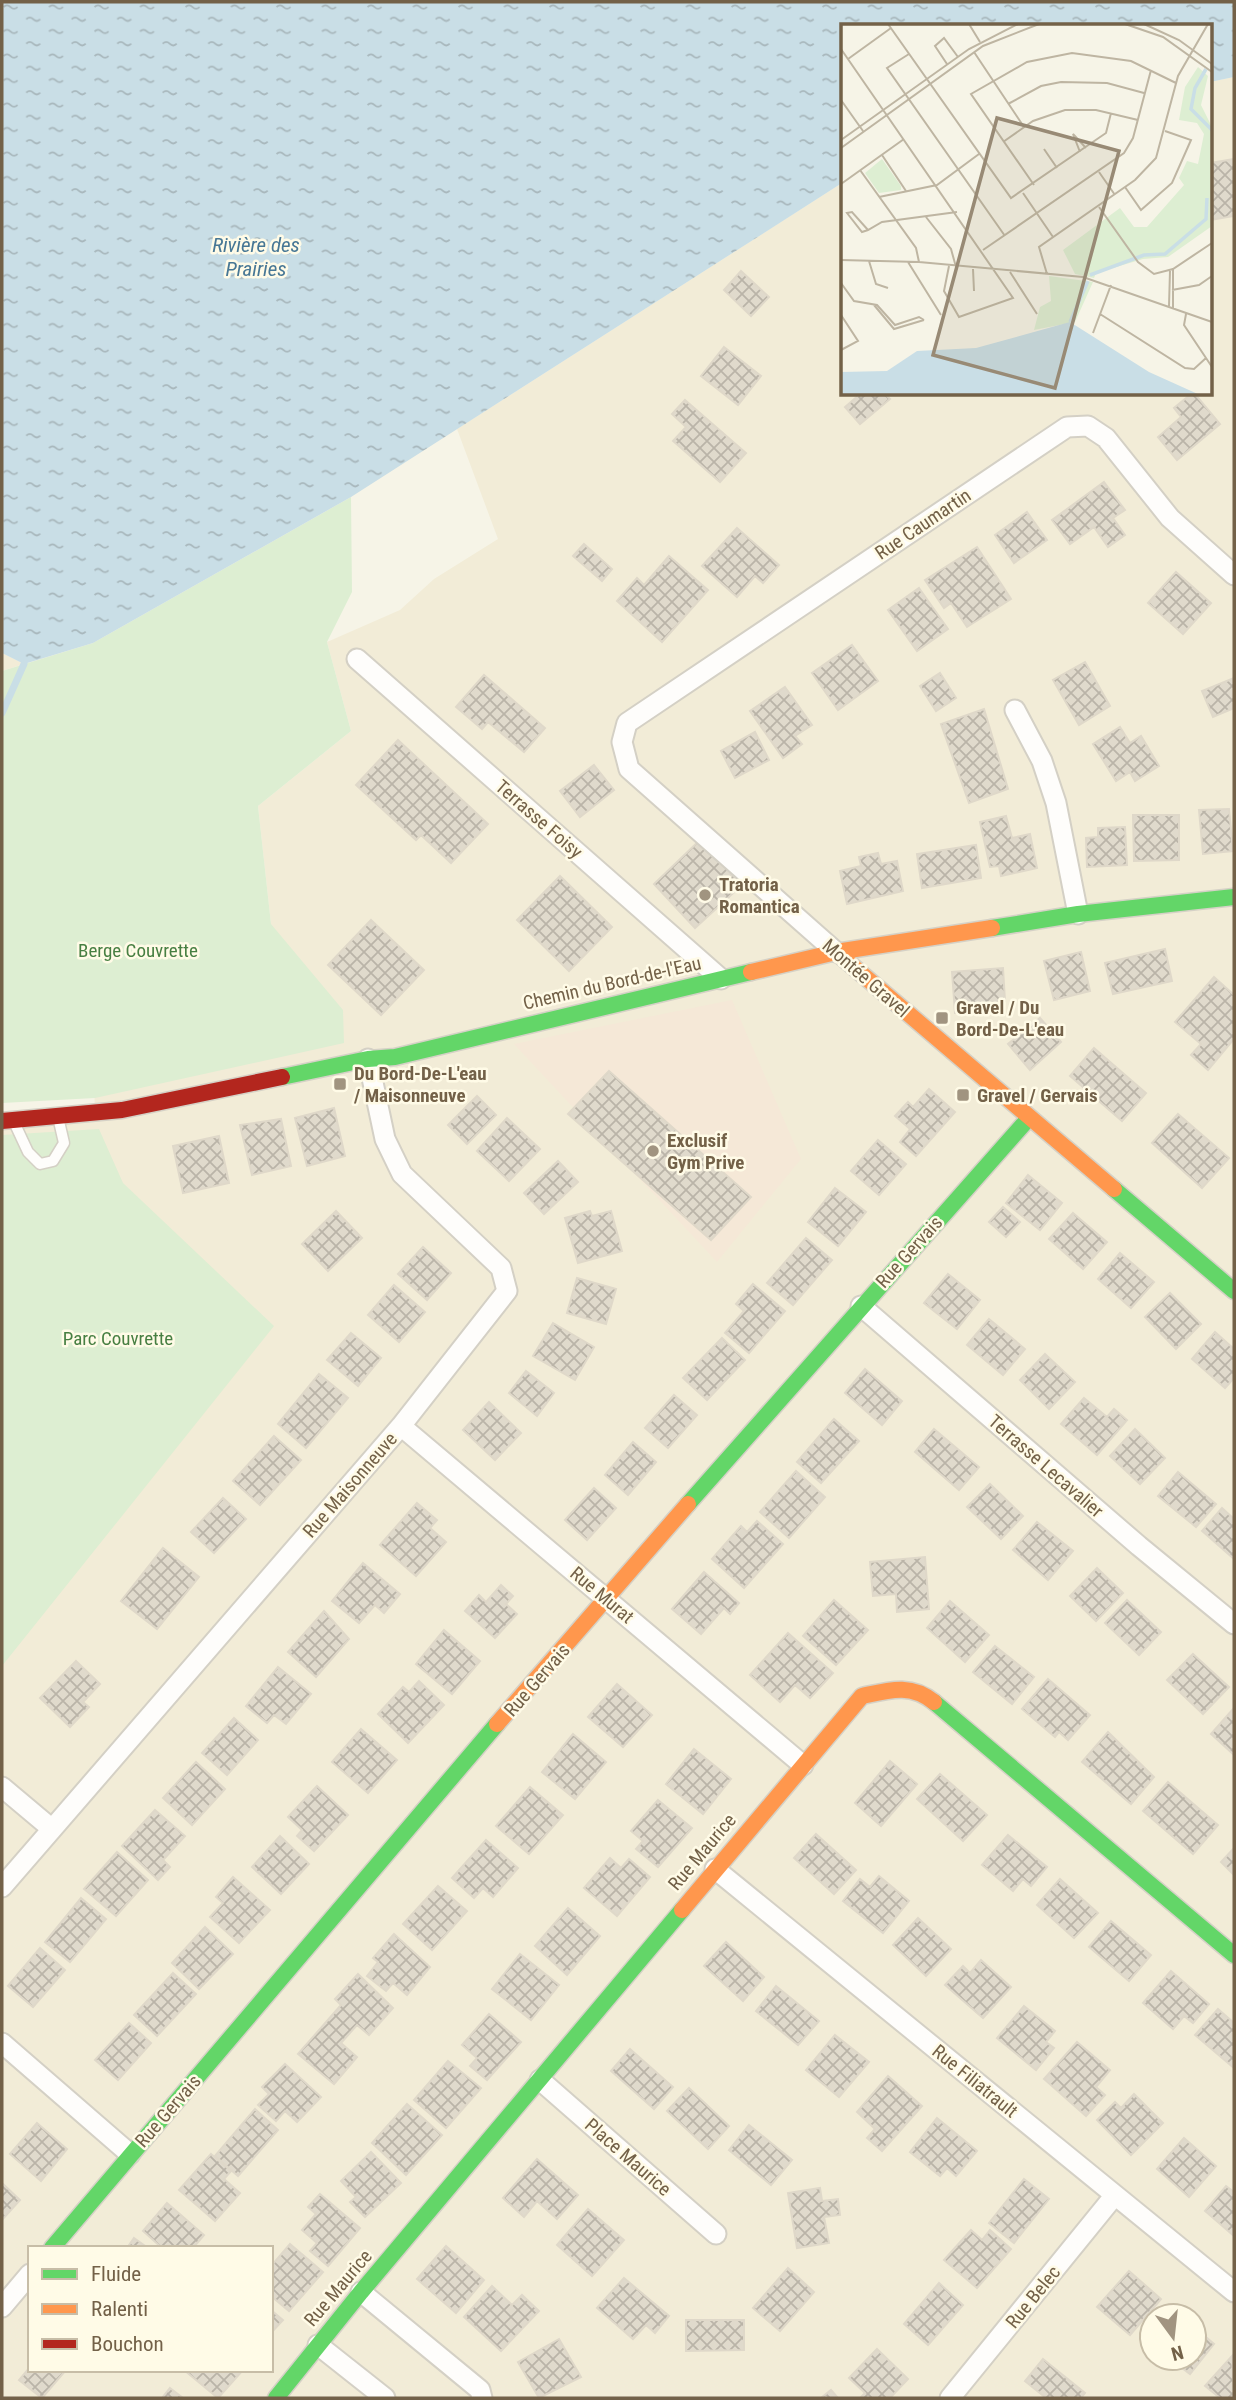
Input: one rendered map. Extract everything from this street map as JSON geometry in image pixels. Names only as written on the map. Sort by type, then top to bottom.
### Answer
[{"type":"street","name":"Rue Caumartin","points":[[629,769],[622,742],[627,723],[1067,427],[1088,426],[1106,438],[1170,517],[1234,575]]},
{"type":"street","name":"Terrasse Foisy","points":[[357,659],[721,979]]},
{"type":"street","points":[[1015,710],[1042,761],[1056,803],[1078,914]]},
{"type":"street","name":"Montée Gravel","points":[[629,769],[1028,1118],[1234,1291]]},
{"type":"street","name":"Chemin du Bord-de-l'Eau","points":[[8,1122],[122,1110],[368,1059],[395,1057],[836,952],[1078,914],[1234,897]]},
{"type":"street","name":"Rue Maisonneuve","points":[[2,1887],[401,1426],[508,1292],[501,1268],[402,1174],[385,1139],[368,1059]]},
{"type":"street","name":"Rue Gervais","points":[[54,2246],[606,1600],[1028,1118]]},
{"type":"street","name":"Terrasse Lecavalier","points":[[861,1306],[1139,1546],[1234,1624]]},
{"type":"street","name":"Rue Murat","points":[[401,1426],[803,1765]]},
{"type":"street","name":"Rue Maurice","points":[[276,2398],[361,2292],[862,1696],[900,1686],[925,1695],[1234,1955]]},
{"type":"street","points":[[2,1787],[52,1829]]},
{"type":"street","name":"Rue Filiatrault","points":[[715,1869],[1234,2292]]},
{"type":"street","points":[[2,2043],[130,2154]]},
{"type":"street","name":"Place Maurice","points":[[540,2080],[716,2234]]},
{"type":"street","name":"Rue Belec","points":[[958,2395],[1115,2195]]},
{"type":"street","points":[[2,2307],[28,2276]]},
{"type":"street","points":[[361,2292],[480,2390],[482,2398]]},
{"type":"street","points":[[318,2345],[385,2398]]},
{"type":"lane","points":[[8,1122],[27,1152],[40,1164],[53,1161],[64,1143],[58,1117]]},
{"type":"shaded area","points":[[1234,77],[1234,2398],[2,2398],[2,1122],[95,1119],[93,1028],[271,924],[258,806],[351,731],[327,642],[400,610],[434,579],[498,539],[457,429],[841,184],[841,396],[1212,396],[1212,82]]},
{"type":"shaded area","points":[[2,653],[24,664],[2,671]]},
{"type":"shaded area","points":[[732,1000],[801,1159],[717,1262],[514,1044]]},
{"type":"green space","name":"Berge Couvrette","points":[[351,497],[352,592],[327,642],[351,731],[258,806],[271,924],[343,1010],[344,1043],[95,1098],[2,1103],[2,671],[93,643]]},
{"type":"green space","name":"Parc Couvrette","points":[[99,1129],[123,1183],[274,1326],[2,1666],[2,1135]]},
{"type":"water","name":"Rivière des Prairies","points":[[2,2],[1234,2],[1234,77],[1212,82],[1212,24],[841,24],[841,184],[351,497],[93,643],[24,664],[2,653]]},
{"type":"building","points":[[1234,159],[1234,216],[1212,220],[1212,163]]},
{"type":"building","points":[[741,271],[769,297],[751,316],[724,290]]},
{"type":"building","points":[[724,347],[761,376],[738,405],[701,376]]},
{"type":"building","points":[[858,396],[887,396],[890,399],[860,424],[845,407]]},
{"type":"building","points":[[1189,396],[1197,396],[1220,424],[1177,460],[1158,437],[1181,417],[1174,408]]},
{"type":"building","points":[[685,400],[746,453],[720,482],[673,441],[686,427],[672,414]]},
{"type":"building","points":[[1104,482],[1125,510],[1113,518],[1125,535],[1108,547],[1094,527],[1070,544],[1052,520]]},
{"type":"building","points":[[1027,512],[1047,540],[1014,563],[995,535]]},
{"type":"building","points":[[737,528],[779,565],[763,583],[755,576],[737,597],[702,566]]},
{"type":"building","points":[[584,544],[612,569],[602,581],[573,556]]},
{"type":"building","points":[[977,547],[1011,599],[967,627],[951,603],[944,608],[925,580]]},
{"type":"building","points":[[669,556],[708,590],[662,642],[617,601],[637,578],[644,585]]},
{"type":"building","points":[[1176,572],[1211,603],[1183,634],[1148,603]]},
{"type":"building","points":[[919,588],[948,629],[917,651],[888,610]]},
{"type":"building","points":[[852,645],[878,681],[838,710],[812,673]]},
{"type":"building","points":[[1085,662],[1110,706],[1079,725],[1053,680]]},
{"type":"building","points":[[940,673],[956,698],[936,711],[920,686]]},
{"type":"building","points":[[484,675],[545,728],[524,752],[488,722],[482,729],[456,707]]},
{"type":"building","points":[[1234,678],[1234,708],[1213,717],[1202,691]]},
{"type":"building","points":[[785,687],[812,725],[795,736],[802,744],[783,758],[750,711]]},
{"type":"building","points":[[984,709],[1008,789],[969,803],[941,724]]},
{"type":"building","points":[[1120,727],[1130,743],[1141,736],[1159,766],[1135,781],[1130,772],[1116,781],[1093,744]]},
{"type":"building","points":[[755,732],[769,760],[735,778],[721,751]]},
{"type":"building","points":[[398,740],[488,824],[451,863],[421,835],[416,840],[356,785]]},
{"type":"building","points":[[594,765],[614,790],[580,817],[560,791]]},
{"type":"building","points":[[1229,809],[1233,851],[1203,854],[1199,810]]},
{"type":"building","points":[[1133,815],[1179,815],[1179,860],[1134,861]]},
{"type":"building","points":[[1006,816],[1012,838],[1030,834],[1037,868],[1001,876],[999,866],[990,867],[980,822]]},
{"type":"building","points":[[1125,827],[1127,865],[1087,867],[1086,838],[1098,837],[1098,828]]},
{"type":"building","points":[[700,840],[742,885],[695,928],[654,884]]},
{"type":"building","points":[[976,845],[981,878],[922,888],[917,854]]},
{"type":"building","points":[[878,853],[881,864],[897,861],[903,891],[847,904],[840,871],[861,866],[859,857]]},
{"type":"building","points":[[560,876],[612,927],[569,971],[517,920]]},
{"type":"building","points":[[371,920],[424,970],[381,1015],[328,965]]},
{"type":"building","points":[[1165,949],[1172,981],[1113,994],[1105,963]]},
{"type":"building","points":[[1081,952],[1090,991],[1054,1000],[1044,961]]},
{"type":"building","points":[[1003,968],[1005,1001],[982,1003],[983,1011],[955,1013],[952,972]]},
{"type":"building","points":[[1214,977],[1234,995],[1234,1039],[1208,1070],[1191,1055],[1201,1044],[1175,1022]]},
{"type":"building","points":[[1040,1018],[1061,1042],[1030,1070],[1008,1044]]},
{"type":"building","points":[[1094,1048],[1146,1093],[1122,1121],[1070,1076]]},
{"type":"building","points":[[609,1071],[751,1197],[711,1240],[568,1114]]},
{"type":"building","points":[[929,1089],[955,1112],[916,1156],[900,1142],[910,1129],[895,1116],[908,1102],[913,1107]]},
{"type":"building","points":[[477,1096],[496,1115],[467,1144],[448,1125]]},
{"type":"building","points":[[334,1108],[345,1156],[307,1166],[295,1118]]},
{"type":"building","points":[[1178,1114],[1229,1158],[1202,1188],[1152,1143]]},
{"type":"building","points":[[507,1118],[540,1149],[509,1181],[477,1151]]},
{"type":"building","points":[[281,1119],[291,1166],[252,1175],[240,1125]]},
{"type":"building","points":[[219,1136],[229,1183],[183,1193],[173,1146]]},
{"type":"building","points":[[878,1140],[906,1164],[879,1195],[851,1171]]},
{"type":"building","points":[[558,1161],[578,1182],[544,1214],[524,1193]]},
{"type":"building","points":[[1028,1175],[1062,1203],[1040,1230],[1006,1203]]},
{"type":"building","points":[[835,1188],[866,1212],[838,1246],[808,1222]]},
{"type":"building","points":[[1003,1207],[1020,1222],[1006,1237],[989,1222]]},
{"type":"building","points":[[336,1211],[362,1238],[328,1271],[302,1244]]},
{"type":"building","points":[[590,1211],[592,1216],[611,1211],[622,1251],[578,1263],[565,1218]]},
{"type":"building","points":[[1073,1213],[1107,1242],[1083,1269],[1049,1239]]},
{"type":"building","points":[[806,1238],[832,1260],[793,1305],[767,1283]]},
{"type":"building","points":[[423,1247],[451,1273],[427,1300],[398,1274]]},
{"type":"building","points":[[1120,1253],[1154,1282],[1131,1308],[1098,1279]]},
{"type":"building","points":[[948,1274],[980,1300],[957,1329],[924,1303]]},
{"type":"building","points":[[577,1278],[616,1289],[606,1324],[567,1313]]},
{"type":"building","points":[[753,1284],[785,1311],[749,1353],[725,1333],[744,1311],[736,1304]]},
{"type":"building","points":[[394,1285],[425,1312],[399,1342],[368,1315]]},
{"type":"building","points":[[1170,1293],[1201,1324],[1176,1349],[1145,1317]]},
{"type":"building","points":[[989,1319],[1025,1349],[1003,1375],[967,1345]]},
{"type":"building","points":[[553,1323],[594,1347],[575,1380],[533,1356]]},
{"type":"building","points":[[1215,1332],[1234,1349],[1234,1378],[1225,1388],[1192,1359]]},
{"type":"building","points":[[351,1333],[381,1358],[358,1386],[327,1360]]},
{"type":"building","points":[[722,1338],[745,1360],[707,1400],[683,1378]]},
{"type":"building","points":[[1045,1354],[1075,1382],[1049,1409],[1020,1380]]},
{"type":"building","points":[[865,1369],[902,1401],[882,1425],[845,1393]]},
{"type":"building","points":[[526,1371],[554,1393],[537,1416],[509,1393]]},
{"type":"building","points":[[319,1374],[348,1398],[306,1448],[278,1424]]},
{"type":"building","points":[[674,1395],[697,1415],[668,1448],[645,1428]]},
{"type":"building","points":[[1084,1398],[1107,1417],[1114,1409],[1127,1420],[1097,1455],[1061,1424]]},
{"type":"building","points":[[489,1402],[521,1433],[495,1460],[463,1430]]},
{"type":"building","points":[[834,1419],[859,1441],[821,1483],[797,1462]]},
{"type":"building","points":[[934,1429],[979,1467],[959,1490],[915,1452]]},
{"type":"building","points":[[1135,1429],[1165,1458],[1140,1484],[1110,1456]]},
{"type":"building","points":[[274,1436],[301,1460],[260,1505],[233,1481]]},
{"type":"building","points":[[633,1442],[656,1462],[628,1495],[605,1475]]},
{"type":"building","points":[[796,1471],[825,1497],[789,1538],[760,1512]]},
{"type":"building","points":[[1178,1472],[1216,1504],[1196,1527],[1158,1496]]},
{"type":"building","points":[[990,1484],[1023,1516],[1001,1539],[967,1507]]},
{"type":"building","points":[[594,1488],[616,1508],[587,1540],[565,1520]]},
{"type":"building","points":[[223,1498],[246,1519],[214,1553],[191,1532]]},
{"type":"building","points":[[417,1503],[437,1520],[430,1528],[446,1542],[416,1576],[380,1545]]},
{"type":"building","points":[[1222,1508],[1234,1519],[1234,1559],[1202,1531]]},
{"type":"building","points":[[757,1521],[783,1544],[744,1588],[712,1559],[741,1526],[747,1532]]},
{"type":"building","points":[[1037,1522],[1073,1551],[1048,1580],[1013,1550]]},
{"type":"building","points":[[163,1548],[199,1577],[157,1629],[121,1601]]},
{"type":"building","points":[[925,1557],[929,1609],[897,1612],[896,1594],[873,1596],[870,1562]]},
{"type":"building","points":[[363,1563],[400,1594],[384,1613],[375,1605],[359,1623],[332,1601]]},
{"type":"building","points":[[1097,1568],[1123,1593],[1096,1621],[1070,1596]]},
{"type":"building","points":[[704,1572],[739,1603],[730,1614],[724,1608],[701,1634],[672,1609]]},
{"type":"building","points":[[501,1585],[513,1596],[506,1604],[517,1614],[495,1638],[465,1611],[479,1595],[486,1602]]},
{"type":"building","points":[[834,1600],[868,1630],[836,1665],[803,1636]]},
{"type":"building","points":[[1127,1600],[1161,1632],[1139,1655],[1105,1623]]},
{"type":"building","points":[[950,1601],[989,1635],[965,1662],[927,1628]]},
{"type":"building","points":[[324,1611],[349,1639],[316,1677],[288,1652]]},
{"type":"building","points":[[444,1630],[480,1661],[452,1694],[416,1664]]},
{"type":"building","points":[[788,1633],[833,1673],[810,1698],[795,1685],[780,1702],[750,1675]]},
{"type":"building","points":[[995,1646],[1034,1677],[1012,1704],[973,1672]]},
{"type":"building","points":[[1193,1654],[1229,1687],[1203,1714],[1167,1680]]},
{"type":"building","points":[[76,1661],[100,1684],[83,1702],[89,1707],[70,1727],[40,1698]]},
{"type":"building","points":[[278,1667],[311,1694],[286,1724],[274,1715],[267,1723],[246,1706]]},
{"type":"building","points":[[1048,1679],[1090,1715],[1068,1740],[1059,1732],[1055,1737],[1022,1709]]},
{"type":"building","points":[[419,1681],[444,1705],[408,1743],[378,1714],[403,1687],[409,1692]]},
{"type":"building","points":[[617,1684],[652,1715],[623,1747],[588,1717]]},
{"type":"building","points":[[1234,1708],[1234,1755],[1211,1734]]},
{"type":"building","points":[[234,1718],[258,1740],[227,1775],[202,1753]]},
{"type":"building","points":[[361,1729],[397,1760],[368,1793],[332,1762]]},
{"type":"building","points":[[1108,1732],[1154,1777],[1131,1804],[1082,1762]]},
{"type":"building","points":[[573,1734],[606,1762],[575,1799],[542,1772]]},
{"type":"building","points":[[694,1749],[731,1779],[703,1814],[666,1784]]},
{"type":"building","points":[[890,1761],[917,1784],[881,1826],[855,1803]]},
{"type":"building","points":[[196,1762],[225,1789],[192,1825],[163,1798]]},
{"type":"building","points":[[940,1774],[987,1815],[963,1841],[917,1799]]},
{"type":"building","points":[[1168,1782],[1218,1825],[1193,1854],[1143,1811]]},
{"type":"building","points":[[317,1786],[348,1815],[314,1851],[297,1836],[302,1830],[288,1817]]},
{"type":"building","points":[[530,1787],[563,1815],[529,1854],[496,1826]]},
{"type":"building","points":[[658,1800],[692,1828],[658,1867],[636,1849],[643,1841],[631,1831]]},
{"type":"building","points":[[155,1810],[185,1836],[163,1860],[170,1867],[158,1880],[122,1846]]},
{"type":"building","points":[[816,1834],[856,1870],[834,1894],[794,1858]]},
{"type":"building","points":[[1008,1835],[1047,1867],[1031,1886],[1023,1879],[1013,1891],[982,1865]]},
{"type":"building","points":[[280,1836],[309,1864],[281,1894],[252,1867]]},
{"type":"building","points":[[486,1840],[518,1868],[493,1897],[483,1888],[474,1898],[452,1878]]},
{"type":"building","points":[[1234,1848],[1234,1875],[1221,1862]]},
{"type":"building","points":[[117,1852],[148,1880],[116,1916],[84,1889]]},
{"type":"building","points":[[610,1858],[621,1868],[629,1859],[650,1877],[617,1916],[584,1888]]},
{"type":"building","points":[[879,1876],[909,1901],[883,1933],[843,1901],[860,1879],[870,1887]]},
{"type":"building","points":[[233,1877],[270,1910],[239,1943],[210,1917],[223,1903],[216,1897]]},
{"type":"building","points":[[1060,1879],[1098,1913],[1074,1938],[1037,1905]]},
{"type":"building","points":[[438,1886],[467,1911],[432,1950],[403,1924]]},
{"type":"building","points":[[81,1898],[106,1919],[70,1962],[45,1942]]},
{"type":"building","points":[[568,1908],[600,1936],[567,1975],[535,1946]]},
{"type":"building","points":[[918,1918],[951,1949],[926,1976],[893,1945]]},
{"type":"building","points":[[1111,1921],[1151,1955],[1129,1981],[1089,1947]]},
{"type":"building","points":[[205,1927],[233,1954],[199,1989],[172,1963]]},
{"type":"building","points":[[394,1934],[430,1967],[407,1995],[393,1983],[386,1991],[367,1976],[378,1962],[373,1958]]},
{"type":"building","points":[[726,1942],[764,1977],[743,2001],[704,1966]]},
{"type":"building","points":[[40,1948],[65,1970],[33,2007],[8,1986]]},
{"type":"building","points":[[520,1954],[559,1985],[531,2020],[492,1989]]},
{"type":"building","points":[[981,1960],[1011,1987],[983,2018],[945,1985],[963,1966],[970,1973]]},
{"type":"building","points":[[1171,1971],[1209,2004],[1193,2023],[1184,2016],[1173,2029],[1143,2003]]},
{"type":"building","points":[[173,1973],[196,1994],[157,2036],[134,2015]]},
{"type":"building","points":[[358,1974],[393,2008],[369,2035],[357,2025],[341,2043],[357,2057],[334,2084],[298,2054],[341,2005],[335,1999]]},
{"type":"building","points":[[776,1986],[819,2021],[798,2045],[756,2011]]},
{"type":"building","points":[[1024,2006],[1055,2031],[1046,2042],[1054,2048],[1036,2070],[997,2038]]},
{"type":"building","points":[[1218,2009],[1234,2023],[1234,2068],[1195,2035]]},
{"type":"building","points":[[489,2014],[521,2042],[487,2080],[470,2066],[477,2058],[462,2045]]},
{"type":"building","points":[[129,2023],[151,2043],[118,2080],[95,2060]]},
{"type":"building","points":[[835,2035],[869,2062],[839,2097],[806,2070]]},
{"type":"building","points":[[1077,2042],[1110,2070],[1096,2087],[1105,2095],[1086,2116],[1044,2079]]},
{"type":"building","points":[[630,2049],[673,2087],[654,2109],[611,2071]]},
{"type":"building","points":[[448,2061],[481,2088],[446,2128],[414,2100]]},
{"type":"building","points":[[285,2064],[321,2097],[297,2122],[285,2111],[276,2121],[258,2105],[269,2094],[262,2087]]},
{"type":"building","points":[[888,2076],[922,2106],[882,2151],[867,2138],[875,2129],[857,2112]]},
{"type":"building","points":[[689,2088],[729,2126],[708,2149],[667,2111]]},
{"type":"building","points":[[1134,2094],[1163,2123],[1131,2155],[1097,2120],[1115,2102],[1121,2108]]},
{"type":"building","points":[[407,2104],[442,2135],[406,2175],[372,2143]]},
{"type":"building","points":[[255,2109],[278,2130],[238,2176],[215,2156]]},
{"type":"building","points":[[937,2118],[977,2151],[956,2176],[947,2168],[940,2176],[910,2152]]},
{"type":"building","points":[[37,2123],[67,2149],[41,2181],[10,2154]]},
{"type":"building","points":[[749,2125],[792,2160],[771,2185],[729,2150]]},
{"type":"building","points":[[1184,2138],[1216,2166],[1189,2197],[1157,2169]]},
{"type":"building","points":[[371,2152],[401,2183],[365,2217],[350,2202],[356,2197],[341,2181]]},
{"type":"building","points":[[211,2154],[231,2171],[224,2179],[240,2193],[215,2221],[179,2190]]},
{"type":"building","points":[[537,2159],[578,2195],[557,2219],[537,2201],[524,2217],[503,2198]]},
{"type":"building","points":[[1024,2179],[1049,2199],[1014,2243],[989,2223]]},
{"type":"building","points":[[2,2183],[20,2200],[2,2220]]},
{"type":"building","points":[[1226,2186],[1234,2192],[1234,2236],[1205,2211]]},
{"type":"building","points":[[820,2188],[822,2201],[838,2199],[840,2215],[824,2217],[829,2243],[797,2248],[788,2193]]},
{"type":"building","points":[[320,2194],[360,2228],[328,2266],[310,2251],[317,2243],[302,2230],[316,2214],[308,2207]]},
{"type":"building","points":[[167,2203],[204,2235],[195,2246],[160,2246],[143,2231]]},
{"type":"building","points":[[588,2209],[624,2240],[592,2276],[557,2245]]},
{"type":"building","points":[[971,2230],[982,2240],[990,2230],[1011,2249],[977,2288],[944,2260]]},
{"type":"building","points":[[134,2238],[145,2246],[128,2246]]},
{"type":"building","points":[[290,2244],[323,2272],[289,2311],[273,2298],[273,2264]]},
{"type":"building","points":[[446,2246],[484,2280],[456,2313],[417,2279]]},
{"type":"building","points":[[788,2268],[814,2292],[780,2331],[753,2308]]},
{"type":"building","points":[[1129,2271],[1161,2299],[1158,2302],[1138,2302],[1138,2326],[1130,2335],[1097,2307]]},
{"type":"building","points":[[624,2278],[669,2316],[655,2333],[646,2325],[633,2339],[597,2308]]},
{"type":"building","points":[[939,2283],[963,2305],[928,2345],[904,2324]]},
{"type":"building","points":[[492,2286],[512,2305],[522,2295],[539,2311],[501,2351],[464,2317]]},
{"type":"building","points":[[273,2312],[283,2320],[273,2331]]},
{"type":"building","points":[[686,2320],[744,2320],[744,2350],[686,2351]]},
{"type":"building","points":[[559,2339],[581,2377],[539,2398],[518,2362]]},
{"type":"building","points":[[1208,2339],[1214,2344],[1208,2352]]},
{"type":"building","points":[[877,2349],[908,2379],[890,2398],[860,2398],[865,2393],[849,2378]]},
{"type":"building","points":[[1232,2356],[1234,2398],[1220,2398],[1205,2386]]},
{"type":"building","points":[[1043,2359],[1085,2393],[1081,2398],[1046,2398],[1025,2381]]},
{"type":"building","points":[[28,2369],[28,2372],[64,2372],[42,2398],[19,2380]]},
{"type":"building","points":[[186,2372],[241,2372],[218,2398]]},
{"type":"building","points":[[170,2388],[183,2398],[162,2398]]},
{"type":"building","points":[[831,2390],[838,2398],[821,2398]]},
{"type":"waterway","points":[[2,713],[24,664]]},
{"type":"traffic: fast","points":[[992,928],[1078,914],[1234,897]]},
{"type":"traffic: fast","points":[[282,1077],[368,1059],[395,1057],[751,972]]},
{"type":"traffic: fast","points":[[688,1504],[1029,1118]]},
{"type":"traffic: fast","points":[[1114,1189],[1234,1291]]},
{"type":"traffic: fast","points":[[934,1702],[1234,1955]]},
{"type":"traffic: fast","points":[[54,2246],[497,1724]]},
{"type":"traffic: fast","points":[[276,2398],[361,2292],[682,1910]]},
{"type":"traffic: slow","points":[[751,972],[836,952],[992,928]]},
{"type":"traffic: slow","points":[[836,952],[1114,1189]]},
{"type":"traffic: slow","points":[[497,1724],[688,1504]]},
{"type":"traffic: slow","points":[[682,1910],[862,1696],[891,1690],[908,1690],[934,1702]]},
{"type":"traffic: jam","points":[[2,1121],[122,1110],[282,1077]]},
{"type":"place","name":"Tratoria Romantica","points":[[705,895]]},
{"type":"place","name":"Gravel / Du Bord-De-L'eau","points":[[942,1018]]},
{"type":"place","name":"Du Bord-De-L'eau / Maisonneuve","points":[[340,1084]]},
{"type":"place","name":"Gravel / Gervais","points":[[963,1095]]},
{"type":"place","name":"Exclusif Gym Prive","points":[[653,1151]]}]
